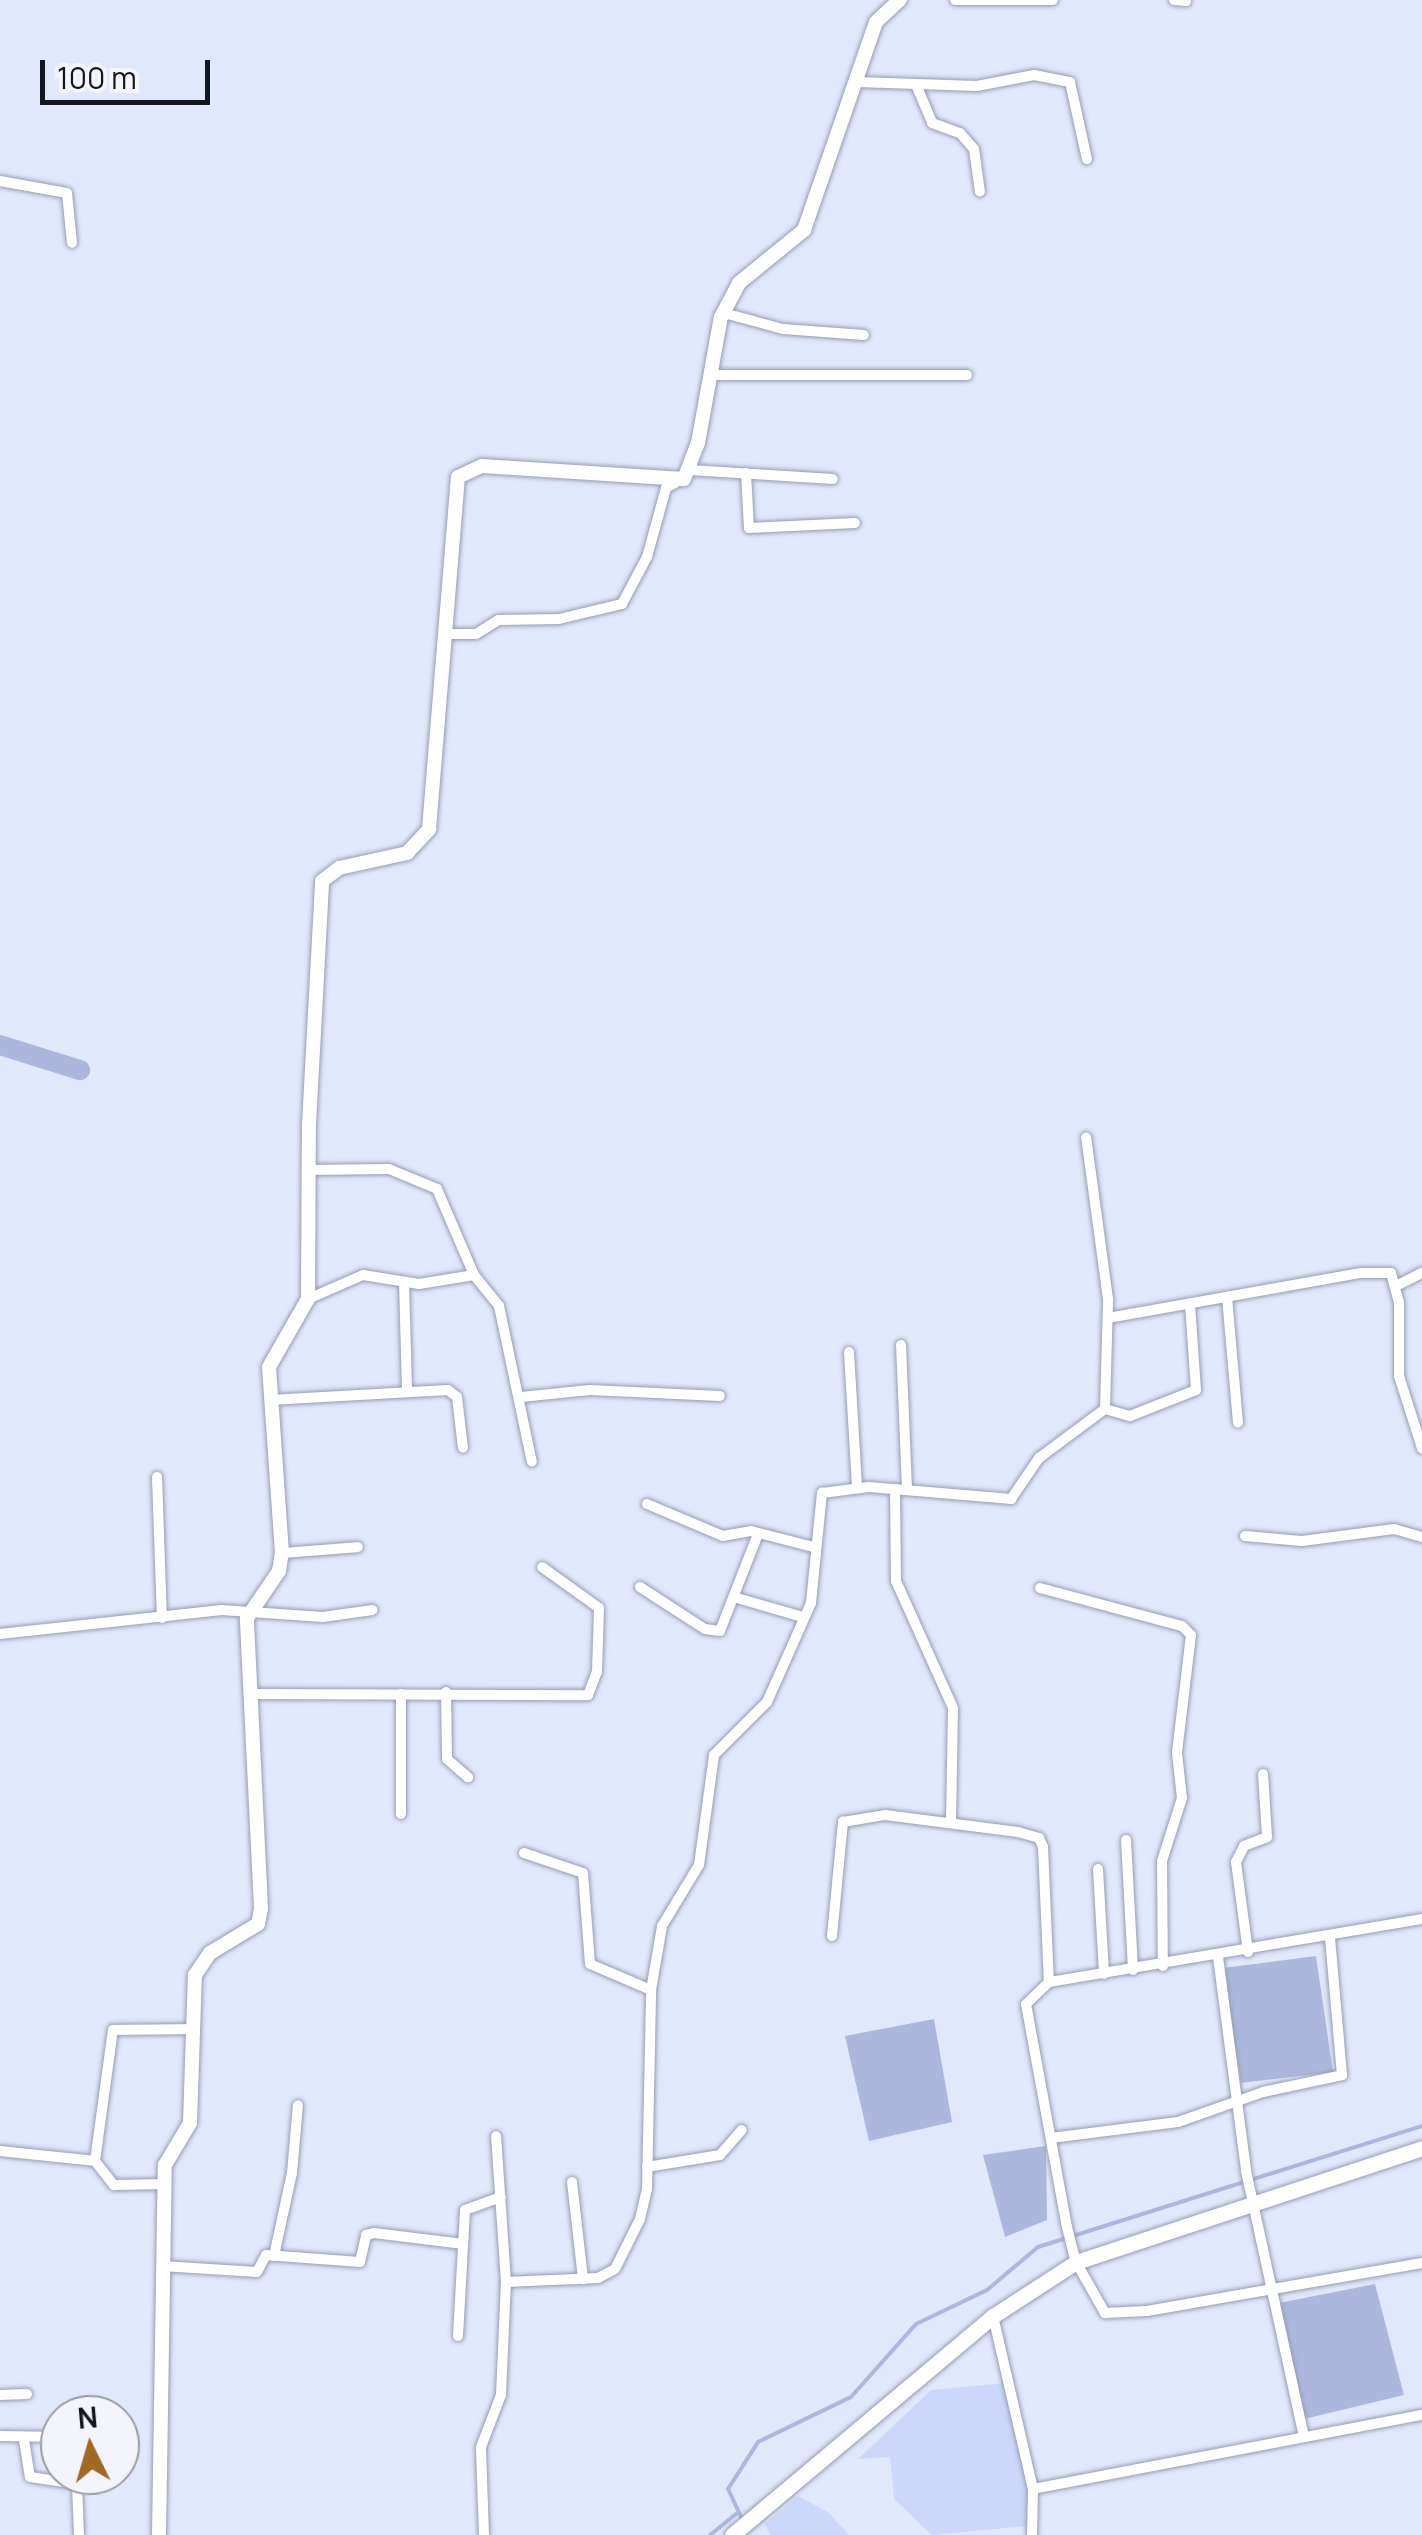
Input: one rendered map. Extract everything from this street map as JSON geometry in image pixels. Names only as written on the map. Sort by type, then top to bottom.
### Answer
[{"type":"main road","points":[[737,2531],[993,2316],[1074,2254],[1422,2148]]},
{"type":"street","points":[[449,634],[476,634],[498,620],[558,619],[622,604],[647,557],[666,488],[690,470],[724,312],[739,283],[804,230],[876,22],[900,0]]},
{"type":"street","points":[[955,0],[1053,0]]},
{"type":"street","points":[[1174,0],[1186,1]]},
{"type":"street","points":[[856,82],[917,87],[1034,75],[1070,82],[1087,159]]},
{"type":"street","points":[[917,87],[932,124],[960,133],[974,150],[980,192]]},
{"type":"street","points":[[0,181],[67,193],[72,243]]},
{"type":"street","points":[[724,312],[782,330],[864,335]]},
{"type":"street","points":[[709,374],[966,374]]},
{"type":"street","points":[[159,2535],[165,2165],[190,2123],[200,1964],[258,1924],[262,1908],[248,1612],[278,1571],[282,1553],[270,1400],[275,1350],[308,1299],[307,1170],[322,882],[339,868],[406,853],[429,828],[461,472],[482,466],[676,483]]},
{"type":"street","points":[[690,470],[834,479]]},
{"type":"street","points":[[746,473],[749,528],[855,523]]},
{"type":"street","points":[[1086,1136],[1108,1318],[1105,1409]]},
{"type":"street","points":[[307,1170],[389,1169],[425,1180],[447,1206],[474,1276],[499,1306],[532,1462]]},
{"type":"street","points":[[1108,1318],[1361,1273],[1386,1272],[1398,1285],[1398,1376],[1422,1448]]},
{"type":"street","points":[[1398,1285],[1422,1273]]},
{"type":"street","points":[[308,1299],[363,1275],[404,1282],[474,1276]]},
{"type":"street","points":[[404,1282],[407,1391]]},
{"type":"street","points":[[1226,1297],[1238,1423]]},
{"type":"street","points":[[1105,1409],[1130,1416],[1196,1390],[1190,1305]]},
{"type":"street","points":[[901,1345],[901,1489],[896,1582],[954,1708],[950,1822]]},
{"type":"street","points":[[848,1352],[857,1488]]},
{"type":"street","points":[[521,1396],[590,1390],[720,1396]]},
{"type":"street","points":[[270,1400],[407,1391],[455,1392],[463,1448]]},
{"type":"street","points":[[506,2282],[584,2279],[615,2269],[640,2219],[647,2167],[651,1990],[668,1908],[699,1866],[714,1755],[767,1702],[816,1588],[814,1548],[822,1493],[857,1488],[901,1489],[1011,1500],[1039,1458],[1105,1409]]},
{"type":"street","points":[[158,1477],[162,1618]]},
{"type":"street","points":[[647,1504],[723,1536],[758,1534],[814,1548]]},
{"type":"street","points":[[1245,1536],[1302,1541],[1394,1529],[1422,1537]]},
{"type":"street","points":[[640,1587],[714,1631],[724,1628],[758,1534]]},
{"type":"street","points":[[282,1553],[358,1547]]},
{"type":"street","points":[[254,1694],[446,1692],[580,1697],[592,1691],[600,1608],[542,1567]]},
{"type":"street","points":[[1040,1588],[1182,1626],[1190,1635],[1177,1753],[1182,1798],[1162,1862],[1163,1966]]},
{"type":"street","points":[[737,1598],[804,1618]]},
{"type":"street","points":[[0,1634],[248,1612],[323,1617],[373,1610]]},
{"type":"street","points":[[446,1692],[446,1759],[468,1777]]},
{"type":"street","points":[[400,1814],[401,1694]]},
{"type":"street","points":[[1248,1952],[1236,1862],[1244,1846],[1267,1838],[1264,1774]]},
{"type":"street","points":[[832,1936],[843,1822],[885,1815],[950,1822],[1041,1842],[1049,1982]]},
{"type":"street","points":[[1126,1840],[1133,1970]]},
{"type":"street","points":[[524,1853],[582,1873],[590,1964],[651,1990]]},
{"type":"street","points":[[1098,1868],[1104,1974]]},
{"type":"street","points":[[1422,1919],[1248,1952],[1049,1982],[1026,2004],[1066,2227],[1100,2309],[1111,2314],[1274,2291],[1422,2262]]},
{"type":"street","points":[[1051,2138],[1178,2122],[1335,2079],[1346,2070],[1330,1938]]},
{"type":"street","points":[[1218,1956],[1246,2172],[1304,2436]]},
{"type":"street","points":[[95,2161],[114,2030],[195,2029]]},
{"type":"street","points":[[274,2256],[292,2173],[298,2104]]},
{"type":"street","points":[[647,2167],[720,2155],[742,2130]]},
{"type":"street","points":[[484,2535],[480,2446],[501,2395],[506,2282],[496,2136]]},
{"type":"street","points":[[0,2151],[95,2161],[114,2185],[166,2184]]},
{"type":"street","points":[[572,2182],[584,2279]]},
{"type":"street","points":[[458,2336],[466,2210],[501,2197]]},
{"type":"street","points":[[162,2266],[258,2272],[263,2256],[360,2262],[366,2235],[374,2233],[463,2244]]},
{"type":"street","points":[[993,2316],[1033,2489],[1032,2535]]},
{"type":"street","points":[[0,2395],[27,2394]]},
{"type":"street","points":[[1033,2489],[1422,2415]]},
{"type":"street","points":[[0,2436],[24,2434],[30,2477],[77,2484],[79,2535]]},
{"type":"street","points":[[24,2440],[40,2439]]},
{"type":"shaded area","points":[[1316,1956],[1333,2072],[1241,2083],[1223,1968]]},
{"type":"shaded area","points":[[934,2019],[952,2122],[869,2141],[845,2036]]},
{"type":"shaded area","points":[[1046,2146],[1047,2220],[1005,2237],[983,2155]]},
{"type":"shaded area","points":[[1375,2284],[1404,2395],[1304,2419],[1279,2303]]},
{"type":"shaded area","points":[[1005,2383],[1033,2496],[1027,2526],[932,2535],[894,2499],[890,2457],[858,2459],[931,2390]]},
{"type":"shaded area","points":[[798,2496],[828,2512],[849,2535],[770,2535],[765,2524]]},
{"type":"waterway","points":[[0,1045],[80,1070]]},
{"type":"waterway","points":[[743,2521],[728,2489],[758,2442],[851,2397],[916,2324],[987,2290],[1038,2247],[1422,2126]]},
{"type":"waterway","points":[[710,2535],[737,2513]]}]
